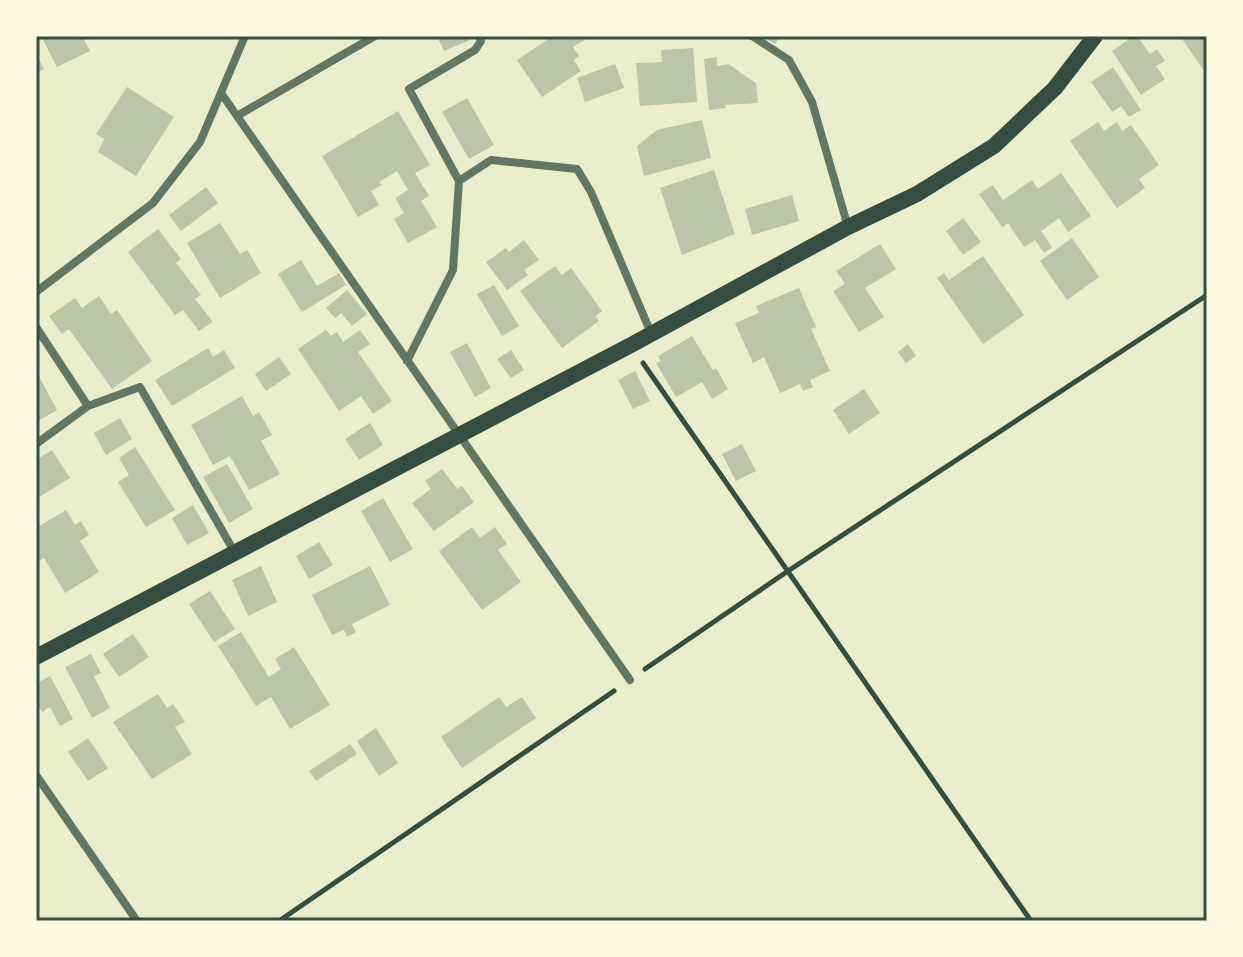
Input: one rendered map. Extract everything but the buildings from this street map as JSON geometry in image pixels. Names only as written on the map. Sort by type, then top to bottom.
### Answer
[{"type":"main road","points":[[36,657],[631,345],[848,227],[917,194],[994,146],[1055,88],[1095,36]]},
{"type":"street","points":[[36,292],[153,203],[200,142],[245,36]]},
{"type":"street","points":[[237,116],[375,36]]},
{"type":"street","points":[[407,361],[453,270],[459,181],[409,89],[475,50],[481,41],[479,36]]},
{"type":"street","points":[[752,36],[789,60],[812,102],[848,227]]},
{"type":"street","points":[[221,93],[630,680]]},
{"type":"street","points":[[459,181],[491,160],[577,169],[591,192],[651,334]]},
{"type":"street","points":[[36,327],[88,406]]},
{"type":"street","points":[[36,444],[88,406],[140,387],[235,553]]},
{"type":"street","points":[[36,775],[137,921]]},
{"type":"path","points":[[279,921],[788,571],[1207,295]]},
{"type":"path","points":[[631,345],[1031,921]]}]
